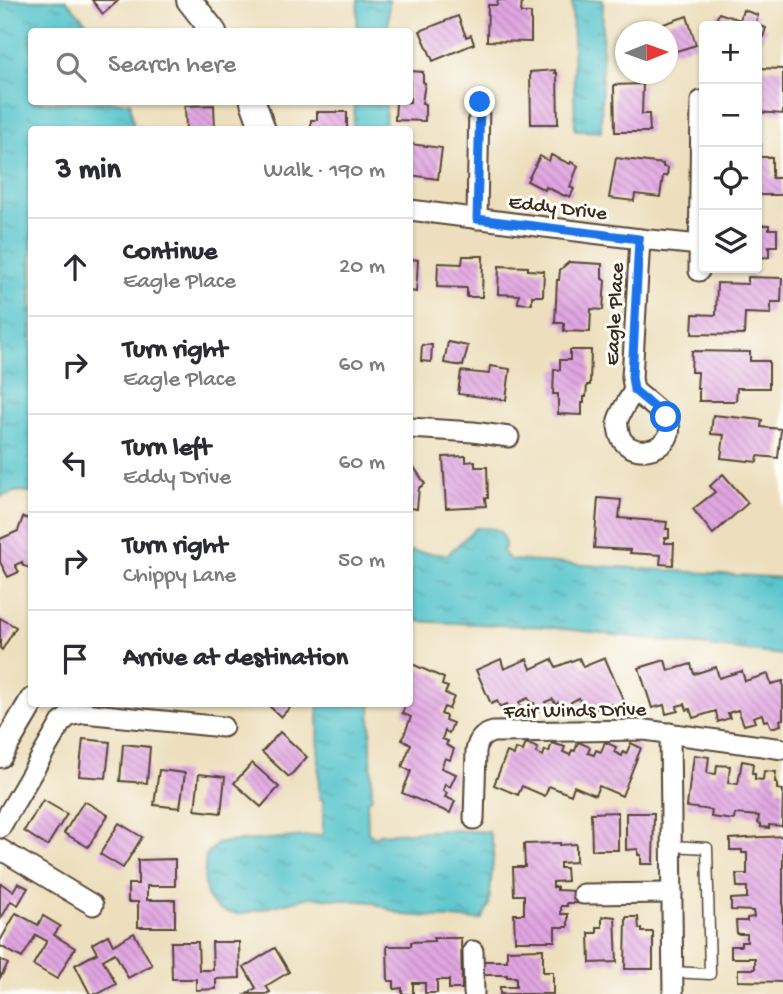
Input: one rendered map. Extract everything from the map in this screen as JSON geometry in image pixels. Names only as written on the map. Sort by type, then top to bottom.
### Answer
[{"type":"street","points":[[189,0],[211,28]]},
{"type":"street","points":[[477,219],[480,102]]},
{"type":"street","points":[[254,105],[262,126]]},
{"type":"street","points":[[700,210],[701,147]]},
{"type":"street","name":"Eddy Drive","points":[[413,210],[699,245]]},
{"type":"street","name":"Eagle Place","points":[[634,390],[632,377],[639,239]]},
{"type":"street","points":[[413,428],[509,437]]},
{"type":"street","points":[[0,755],[28,707]]},
{"type":"street","points":[[0,828],[61,723],[69,716],[84,713],[223,727]]},
{"type":"street","name":"Fair Winds Drive","points":[[474,819],[478,741],[485,734],[493,732],[645,730],[783,749]]},
{"type":"street","name":"Fair Winds Drive","points":[[670,733],[673,994]]},
{"type":"street","points":[[0,849],[93,905]]},
{"type":"street","points":[[583,894],[671,893]]},
{"type":"street","points":[[473,951],[474,994]]},
{"type":"lane","points":[[671,846],[707,848],[710,974],[672,972]]},
{"type":"water","points":[[0,0],[66,0],[91,28],[28,28],[28,105],[130,105],[134,126],[28,126],[28,492],[20,491],[0,497]]},
{"type":"water","points":[[358,0],[389,0],[388,28],[357,28]]},
{"type":"water","points":[[572,0],[603,0],[601,132],[575,130]]},
{"type":"water","points":[[355,105],[386,105],[385,126],[353,126]]},
{"type":"water","points":[[476,528],[493,529],[503,536],[505,548],[502,550],[510,560],[783,578],[783,655],[548,627],[413,621],[413,551],[447,555]]},
{"type":"water","points":[[318,707],[370,707],[372,797],[367,802],[368,833],[375,837],[379,834],[449,830],[489,832],[494,849],[489,905],[481,920],[403,915],[371,902],[310,897],[241,914],[219,909],[212,903],[205,888],[206,856],[217,844],[323,835],[323,801],[319,797]]},
{"type":"building","points":[[92,0],[119,0],[103,14]]},
{"type":"building","points":[[498,0],[522,0],[521,13],[531,13],[531,42],[487,41],[488,5],[497,5]]},
{"type":"building","points":[[743,10],[758,15],[756,21],[716,21],[719,13],[740,20]]},
{"type":"building","points":[[458,16],[466,37],[471,35],[474,44],[433,61],[420,31]]},
{"type":"building","points":[[687,16],[696,45],[678,50],[678,21],[672,21]]},
{"type":"building","points":[[762,68],[783,69],[783,114],[762,112]]},
{"type":"building","points":[[555,70],[558,124],[531,124],[530,72]]},
{"type":"building","points":[[413,71],[423,72],[425,83],[422,103],[425,104],[425,121],[395,120],[396,105],[413,105]]},
{"type":"building","points":[[643,84],[642,114],[649,114],[650,132],[615,132],[614,85]]},
{"type":"building","points":[[214,105],[215,126],[186,126],[185,106]]},
{"type":"building","points":[[317,112],[347,112],[347,126],[311,126],[311,120],[317,120]]},
{"type":"building","points":[[413,144],[442,148],[438,179],[413,175]]},
{"type":"building","points":[[551,155],[578,166],[570,187],[574,189],[570,197],[546,187],[545,190],[527,181],[540,156],[549,161]]},
{"type":"building","points":[[762,157],[772,157],[772,178],[782,178],[782,195],[762,195]]},
{"type":"building","points":[[616,158],[663,164],[663,167],[668,168],[667,176],[663,176],[660,197],[635,194],[634,201],[609,198]]},
{"type":"building","points":[[762,225],[777,229],[777,246],[769,246],[769,257],[762,258]]},
{"type":"building","points":[[463,256],[483,256],[482,297],[467,297],[467,288],[437,287],[438,263],[462,264]]},
{"type":"building","points":[[413,259],[418,260],[416,292],[413,292]]},
{"type":"building","points":[[569,262],[602,264],[602,279],[605,280],[603,310],[591,309],[590,332],[564,331],[564,323],[555,323],[557,280],[560,270]]},
{"type":"building","points":[[499,266],[528,267],[528,270],[544,271],[543,296],[532,296],[532,304],[518,303],[519,295],[498,294]]},
{"type":"building","points":[[748,277],[782,278],[781,302],[771,302],[771,314],[745,313],[744,335],[692,334],[693,314],[716,315],[717,283],[748,284]]},
{"type":"building","points":[[448,342],[468,346],[463,366],[444,363]]},
{"type":"building","points":[[422,345],[432,345],[431,362],[421,361]]},
{"type":"building","points":[[570,350],[591,350],[590,385],[587,385],[586,397],[582,403],[582,415],[558,414],[558,394],[553,394],[554,369],[560,370],[560,360],[570,360]]},
{"type":"building","points":[[692,351],[750,352],[750,361],[769,361],[769,388],[737,388],[736,401],[699,401],[698,372],[691,372]]},
{"type":"building","points":[[490,366],[510,369],[506,400],[458,394],[461,371],[489,374]]},
{"type":"building","points":[[713,415],[762,420],[761,427],[781,429],[778,458],[758,456],[757,462],[721,458],[724,435],[711,434]]},
{"type":"building","points":[[466,456],[466,462],[475,461],[475,467],[487,467],[486,506],[446,508],[443,457]]},
{"type":"building","points":[[413,466],[425,484],[419,488],[417,509],[413,508]]},
{"type":"building","points":[[723,474],[748,503],[713,534],[693,509],[715,492],[710,486]]},
{"type":"building","points":[[598,498],[621,500],[619,518],[667,522],[669,538],[665,538],[665,543],[674,543],[673,565],[660,564],[661,555],[594,548]]},
{"type":"building","points":[[23,517],[28,519],[28,567],[23,566],[22,562],[15,565],[19,572],[8,577],[0,562],[0,539],[18,531]]},
{"type":"building","points":[[0,618],[16,627],[2,650],[0,648]]},
{"type":"building","points":[[579,658],[583,667],[605,658],[626,706],[614,711],[611,704],[588,711],[579,698],[571,702],[572,706],[561,710],[558,702],[555,704],[553,699],[545,702],[547,707],[537,711],[528,698],[519,702],[521,707],[510,711],[507,704],[500,707],[497,701],[491,704],[476,670],[501,659],[504,669],[527,659],[531,669],[552,659],[556,667]]},
{"type":"building","points":[[665,660],[668,671],[691,664],[694,674],[716,667],[719,678],[742,671],[745,681],[768,674],[771,684],[783,681],[781,725],[771,728],[768,720],[764,721],[762,714],[753,717],[755,722],[744,725],[738,710],[728,713],[730,718],[718,722],[716,711],[693,718],[685,704],[677,706],[678,711],[666,714],[664,705],[652,708],[639,668]]},
{"type":"building","points":[[413,664],[444,678],[442,685],[448,687],[445,693],[454,697],[449,709],[444,707],[441,714],[446,716],[445,720],[453,723],[449,733],[445,731],[442,739],[448,741],[446,745],[454,749],[450,760],[445,758],[441,768],[456,774],[450,787],[445,784],[443,791],[447,793],[445,797],[455,801],[450,813],[402,793],[411,771],[402,767],[411,744],[402,740],[411,717],[402,713],[405,707],[413,707]]},
{"type":"building","points":[[270,707],[290,707],[281,717]]},
{"type":"building","points":[[280,732],[307,757],[289,777],[262,752]]},
{"type":"building","points":[[83,739],[110,742],[106,778],[79,776]]},
{"type":"building","points":[[578,742],[590,747],[588,753],[594,755],[596,750],[601,752],[605,742],[616,747],[614,752],[622,756],[623,752],[626,754],[631,743],[641,748],[622,796],[599,786],[595,795],[574,786],[571,795],[549,786],[545,796],[522,786],[518,795],[494,785],[507,752],[514,755],[516,749],[523,751],[526,743],[538,748],[536,753],[543,756],[545,750],[549,752],[552,743],[565,747],[563,752],[570,755],[572,750],[575,751]]},
{"type":"building","points":[[123,744],[150,747],[147,783],[120,781]]},
{"type":"building","points":[[694,755],[709,757],[707,773],[716,774],[717,765],[730,766],[728,783],[738,784],[742,761],[753,763],[752,773],[755,773],[755,779],[763,780],[764,771],[776,772],[777,789],[783,790],[782,826],[761,827],[758,823],[759,816],[735,814],[734,820],[711,817],[712,810],[687,807]]},
{"type":"building","points":[[252,763],[279,787],[261,807],[234,783]]},
{"type":"building","points":[[159,770],[185,773],[180,808],[154,805]]},
{"type":"building","points":[[199,774],[225,777],[221,813],[195,810]]},
{"type":"building","points":[[43,800],[67,814],[47,846],[24,831]]},
{"type":"building","points":[[84,801],[108,815],[88,847],[64,833]]},
{"type":"building","points":[[618,812],[618,850],[592,850],[591,813]]},
{"type":"building","points":[[626,813],[654,813],[653,864],[641,864],[638,849],[626,850]]},
{"type":"building","points":[[119,823],[142,837],[123,868],[100,854]]},
{"type":"building","points":[[783,836],[783,982],[738,981],[738,969],[755,969],[755,958],[731,958],[731,946],[741,946],[741,942],[747,942],[747,934],[737,934],[736,921],[747,921],[747,918],[754,917],[753,911],[731,910],[731,899],[747,898],[747,887],[737,887],[736,874],[747,874],[747,853],[730,850],[730,839]]},
{"type":"building","points":[[524,844],[576,844],[576,862],[560,863],[560,868],[566,868],[567,881],[553,882],[553,887],[557,887],[557,890],[576,891],[577,903],[561,906],[561,914],[568,914],[568,927],[555,927],[555,941],[515,941],[514,914],[524,914],[524,895],[514,895],[513,867],[525,867]]},
{"type":"building","points":[[175,859],[175,886],[147,886],[147,900],[175,900],[175,927],[138,927],[138,902],[128,902],[128,884],[138,884],[138,860]]},
{"type":"building","points":[[0,883],[13,891],[18,883],[28,888],[18,905],[11,901],[0,920]]},
{"type":"building","points":[[16,913],[38,925],[43,916],[60,926],[54,935],[75,948],[57,979],[33,965],[47,941],[36,935],[22,958],[0,946],[0,941]]},
{"type":"building","points":[[602,917],[615,917],[617,962],[590,963],[589,933],[597,933],[597,927],[602,927]]},
{"type":"building","points":[[626,917],[638,917],[639,929],[642,929],[642,932],[653,932],[653,969],[625,969]]},
{"type":"building","points":[[134,933],[152,965],[128,978],[115,953],[103,960],[116,984],[98,994],[90,994],[75,965],[97,953],[92,944],[108,935],[113,945]]},
{"type":"building","points":[[434,938],[461,938],[462,989],[449,989],[449,980],[437,980],[437,993],[425,993],[425,983],[413,983],[413,994],[402,994],[402,988],[394,989],[394,981],[388,981],[387,946],[411,946],[411,942],[434,941]]},
{"type":"building","points":[[171,942],[198,942],[199,970],[213,970],[212,942],[239,942],[240,978],[216,979],[216,989],[196,990],[196,979],[172,979]]},
{"type":"building","points":[[275,948],[289,972],[266,986],[270,992],[246,994],[256,988],[244,967]]},
{"type":"building","points":[[543,949],[543,972],[553,972],[553,994],[500,994],[500,987],[516,987],[516,977],[482,975],[482,961],[507,961],[507,950]]},
{"type":"building","points":[[0,959],[8,964],[0,978]]},
{"type":"route","points":[[480,102],[477,219],[639,239],[632,377],[634,390],[666,417]]}]
